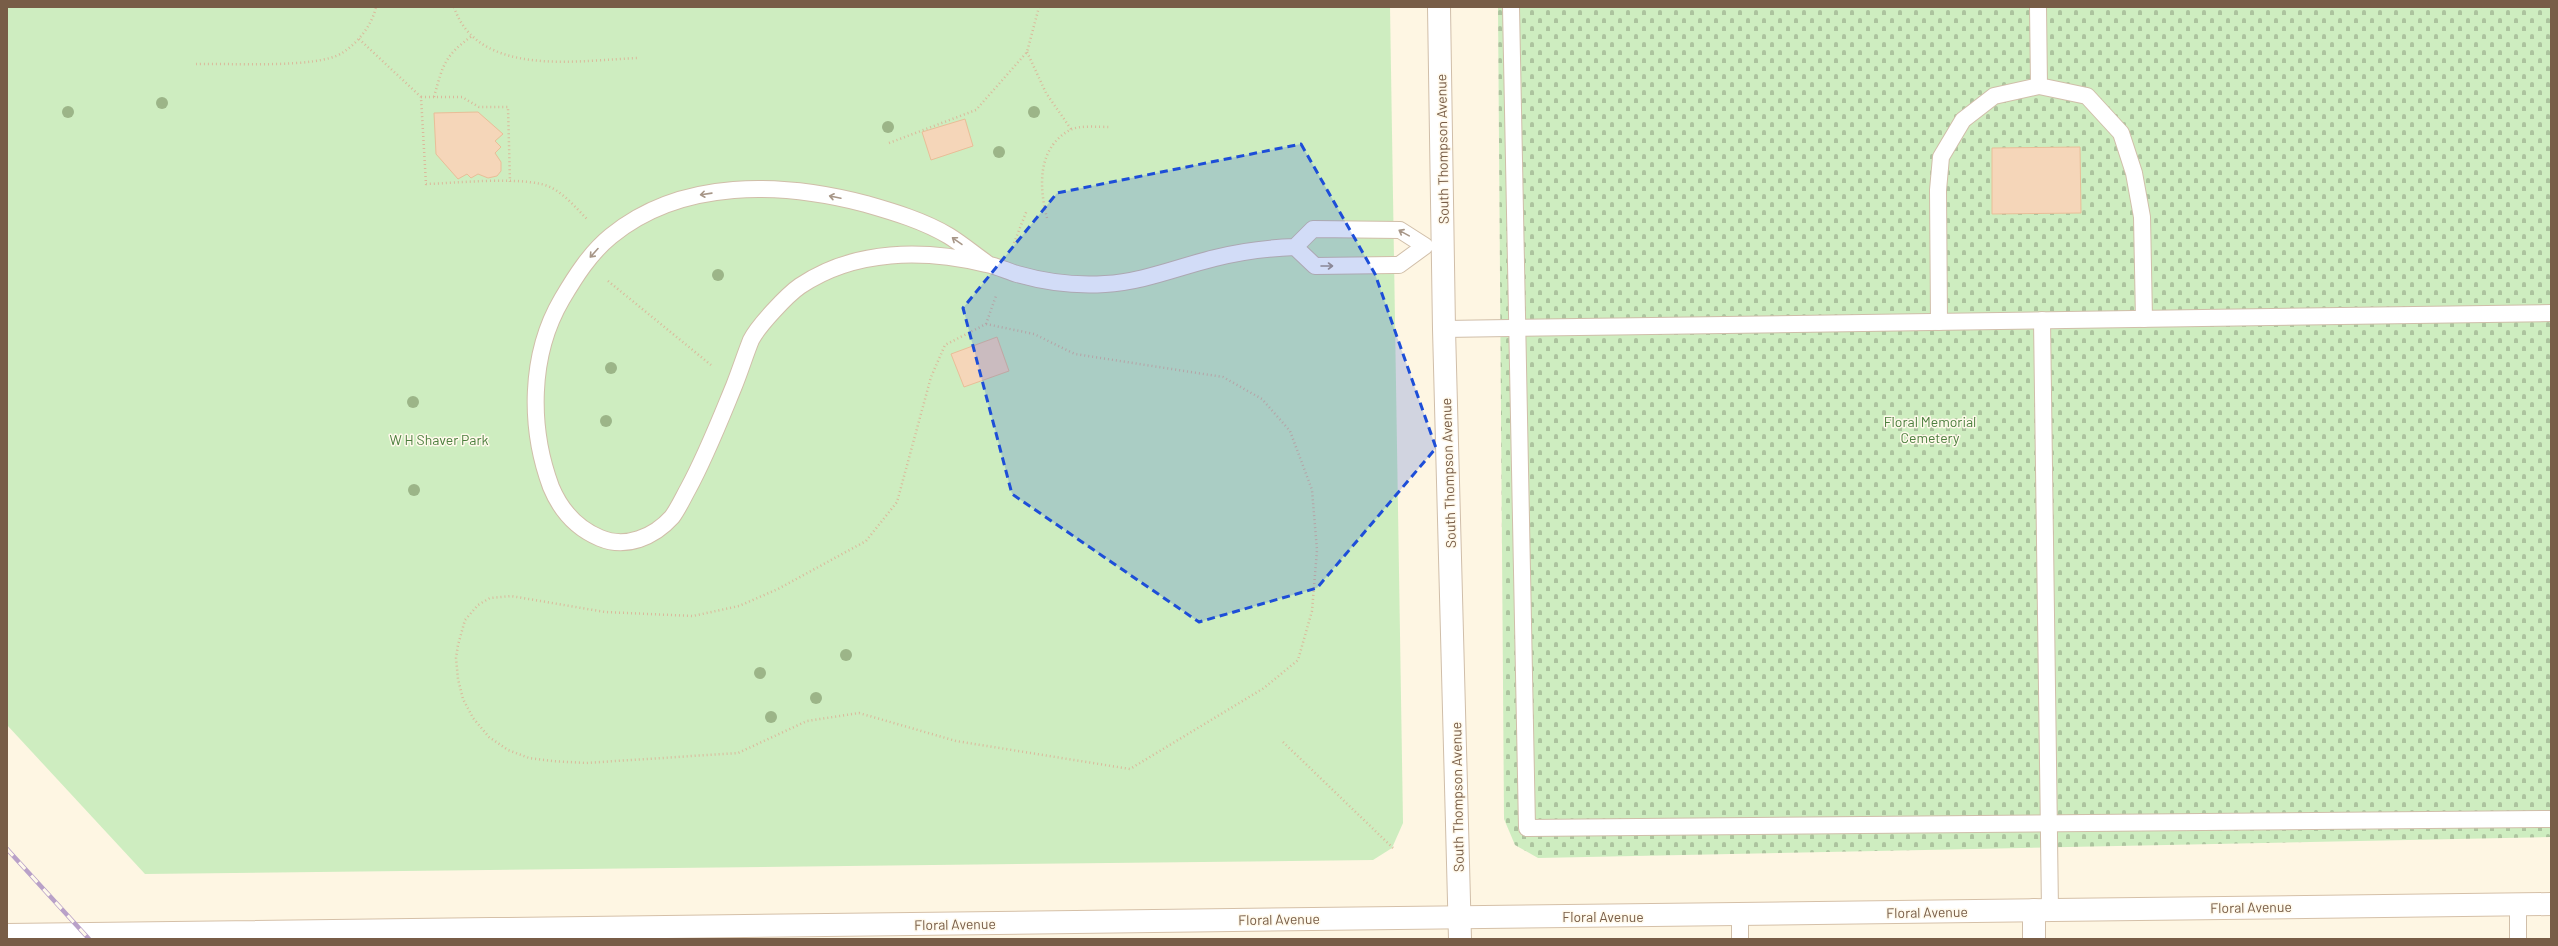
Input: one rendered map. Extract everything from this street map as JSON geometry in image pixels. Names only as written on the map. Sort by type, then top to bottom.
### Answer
[{"type":"main road","name":"South Thompson Avenue","points":[[1439,7],[1435,246],[1444,329],[1460,939]]},
{"type":"main road","name":"Floral Avenue","points":[[7,935],[126,935],[1460,916],[1740,916],[2042,910],[2551,904]]},
{"type":"main road","points":[[2034,939],[2042,910]]},
{"type":"lane","points":[[1512,7],[1527,828],[2551,819]]},
{"type":"lane","points":[[2038,7],[2039,86]]},
{"type":"lane","points":[[1939,322],[1938,190],[1941,157],[1963,120],[1994,96],[2039,86],[2088,96],[2121,133],[2134,173],[2142,217],[2144,319]]},
{"type":"lane","points":[[988,264],[947,235],[885,209],[812,192],[770,189],[731,190],[694,195],[661,205],[628,223],[607,239],[586,262],[555,310],[544,343],[535,397],[542,454],[552,487],[562,510],[574,524],[590,534],[606,541],[622,542],[638,540],[657,530],[674,515],[695,476],[753,336],[796,288],[834,267],[889,255],[928,254],[988,264],[1036,279],[1106,284],[1155,276],[1251,249],[1295,247],[1313,229],[1400,230],[1435,246]]},
{"type":"lane","points":[[1295,247],[1314,266],[1394,266],[1399,265],[1435,246]]},
{"type":"lane","points":[[1444,329],[2551,313]]},
{"type":"lane","points":[[2042,320],[2050,823],[2042,910]]},
{"type":"lane","points":[[2518,904],[2518,939]]},
{"type":"lane","points":[[1740,916],[1740,939]]},
{"type":"path","points":[[196,64],[314,62],[341,54],[359,39],[374,15],[376,7]]},
{"type":"path","points":[[454,7],[472,36],[493,50],[518,59],[639,58]]},
{"type":"path","points":[[889,143],[976,110],[1027,52],[1039,7]]},
{"type":"path","points":[[434,97],[443,65],[453,49],[472,36]]},
{"type":"path","points":[[359,39],[421,97],[462,97],[479,106],[508,107],[510,182]]},
{"type":"path","points":[[1027,52],[1046,93],[1071,129]]},
{"type":"path","points":[[421,97],[426,184],[510,182],[542,184],[564,196],[607,239]]},
{"type":"path","points":[[1047,218],[1040,179],[1046,159],[1056,140],[1071,129],[1110,126]]},
{"type":"path","points":[[1015,238],[1027,210]]},
{"type":"path","points":[[627,296],[691,348]]},
{"type":"path","points":[[986,324],[1034,334],[1076,354],[1223,377],[1262,399],[1290,431],[1312,490],[1318,550],[1312,611],[1298,660],[1264,688],[1240,705],[1130,769],[956,741],[859,713],[807,721],[738,753],[586,763],[552,762],[529,758],[508,750],[489,736],[472,718],[463,698],[458,679],[457,652],[460,633],[465,620],[478,605],[490,598],[511,596],[605,612],[693,616],[739,606],[778,589],[866,541],[897,502],[931,377],[945,345],[986,324]]},
{"type":"path","points":[[1283,742],[1393,848]]},
{"type":"highlighted area","points":[[1301,144],[1375,274],[1436,448],[1317,588],[1199,622],[1012,494],[963,308],[1057,193]]},
{"type":"green space","name":"W H Shaver Park","points":[[7,7],[1390,7],[1403,823],[1392,848],[1373,860],[145,874],[7,725]]},
{"type":"green space","name":"Floral Memorial Cemetery","points":[[1498,7],[2551,7],[2551,837],[1538,858],[1515,845],[1504,819]]},
{"type":"building","points":[[478,112],[503,134],[495,141],[501,147],[495,153],[501,162],[501,171],[497,176],[488,178],[478,174],[471,178],[467,174],[458,179],[436,154],[434,113]]},
{"type":"building","points":[[965,119],[973,146],[931,160],[922,132]]},
{"type":"building","points":[[2080,147],[2081,213],[1992,214],[1992,148]]},
{"type":"building","points":[[997,337],[1009,371],[964,387],[951,354]]},
{"type":"railway","points":[[7,849],[89,939]]}]
